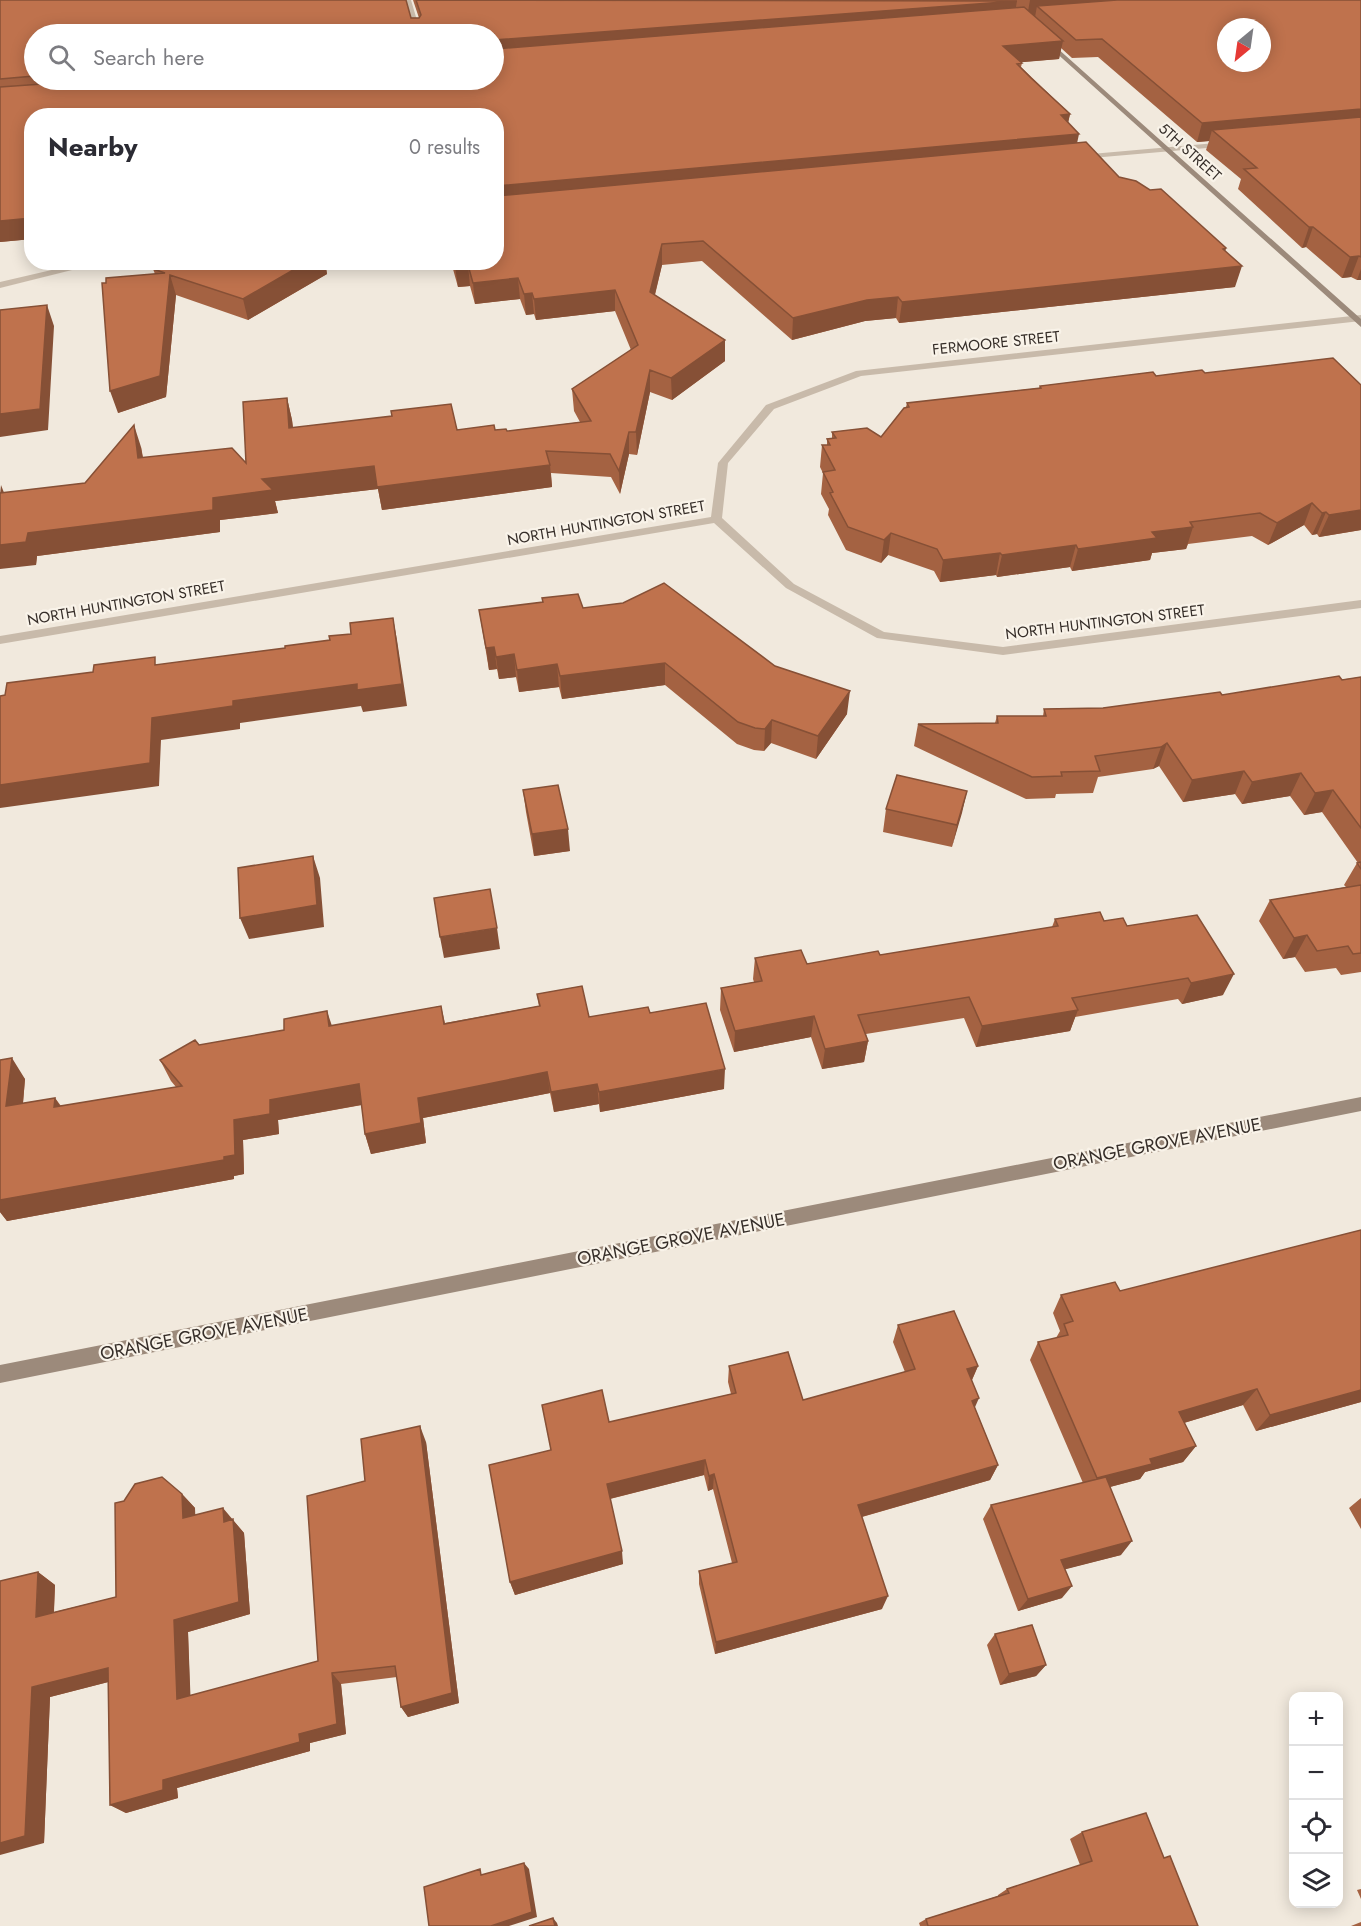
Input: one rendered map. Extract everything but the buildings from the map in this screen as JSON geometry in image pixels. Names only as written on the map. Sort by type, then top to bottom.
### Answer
[{"type":"street","points":[[408,0],[415,24]]},
{"type":"street","name":"5TH STREET","points":[[1035,31],[1359,320]]},
{"type":"street","points":[[1068,158],[1233,143]]},
{"type":"street","points":[[0,285],[65,270]]},
{"type":"street","name":"FERMOORE STREET","points":[[716,519],[723,463],[770,407],[859,373],[1359,320]]},
{"type":"street","name":"NORTH HUNTINGTON STREET","points":[[0,640],[716,519],[790,586],[881,635],[892,637],[1004,651],[1361,604]]},
{"type":"street","name":"ORANGE GROVE AVENUE","points":[[0,1374],[1361,1104]]}]
